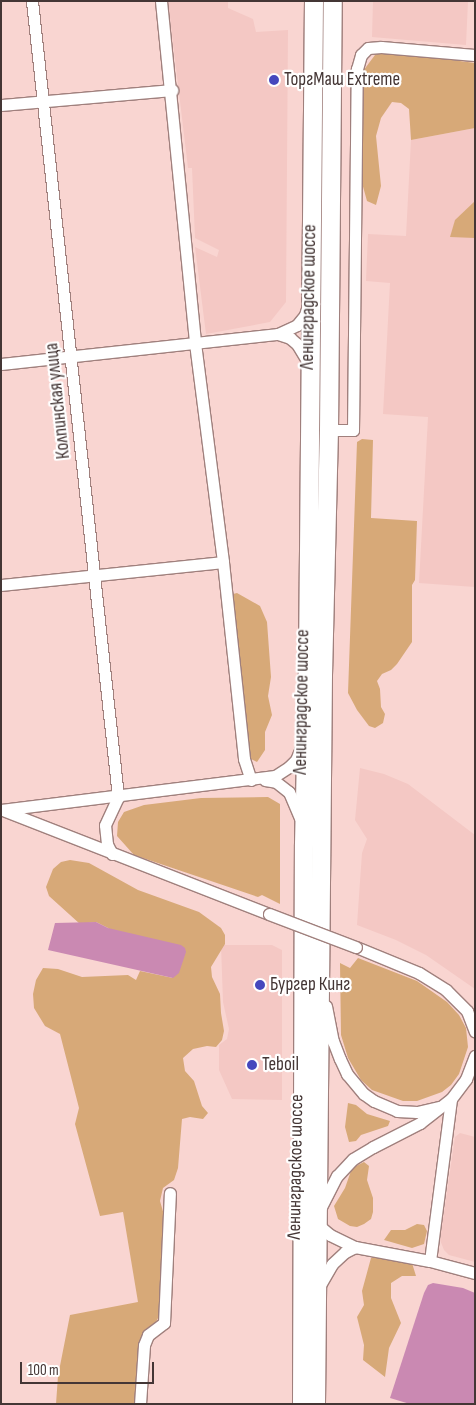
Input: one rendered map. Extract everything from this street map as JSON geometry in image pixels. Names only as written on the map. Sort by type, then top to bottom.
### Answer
[{"type":"highway","name":"Ленинградское шоссе","points":[[302,1404],[304,844],[314,1]]},
{"type":"highway","name":"Ленинградское шоссе","points":[[316,1404],[319,969],[329,430],[333,1]]},
{"type":"street","name":"Колпинская улица","points":[[32,1],[118,797]]},
{"type":"street","points":[[161,1],[172,90],[195,343],[223,562],[244,759],[251,780]]},
{"type":"street","points":[[329,430],[353,430],[357,69],[361,55],[368,48],[381,46],[475,55]]},
{"type":"street","points":[[1,105],[172,90]]},
{"type":"street","points":[[1,364],[278,334],[290,330],[301,321],[308,308],[311,294]]},
{"type":"street","points":[[278,334],[290,338],[297,344],[308,359],[310,371]]},
{"type":"street","points":[[1,585],[223,562]]},
{"type":"street","points":[[2,810],[275,776],[289,768],[301,750],[306,726]]},
{"type":"street","points":[[251,780],[276,782],[289,792],[299,814],[304,844]]},
{"type":"street","points":[[112,854],[107,844],[105,825],[118,797]]},
{"type":"street","points":[[2,810],[419,972],[446,990],[467,1011],[475,1032]]},
{"type":"street","points":[[319,969],[333,1042],[355,1084],[374,1101],[397,1111],[417,1112],[448,1102]]},
{"type":"street","points":[[475,1056],[466,1079],[448,1102],[420,1123],[372,1147],[353,1159],[330,1188],[317,1221],[330,1235],[355,1247],[430,1261],[475,1273]]},
{"type":"street","points":[[430,1261],[448,1102]]},
{"type":"street","points":[[140,1404],[144,1345],[148,1335],[164,1322],[170,1192]]},
{"type":"street","points":[[316,1293],[332,1264],[345,1252],[355,1247]]},
{"type":"shaded area","points":[[168,1],[228,1],[228,8],[253,19],[256,32],[288,30],[286,302],[270,322],[206,334],[195,247],[217,257],[219,250],[195,238],[192,168],[188,168]]},
{"type":"shaded area","points":[[373,1],[468,1],[466,45],[372,37]]},
{"type":"shaded area","points":[[384,51],[475,63],[475,128],[411,140],[409,109],[401,103],[392,102],[381,118],[376,136],[381,186],[376,205],[367,201],[362,183],[363,71],[375,55]]},
{"type":"shaded area","points":[[475,128],[475,587],[419,583],[428,417],[383,414],[390,283],[366,281],[368,234],[406,236],[411,140]]},
{"type":"shaded area","points":[[475,201],[475,238],[450,237],[455,220]]},
{"type":"shaded area","points":[[362,439],[373,440],[371,518],[417,521],[415,580],[412,585],[412,642],[397,664],[391,670],[382,674],[377,681],[380,689],[381,707],[385,714],[383,723],[375,728],[369,726],[357,710],[348,693],[357,442]]},
{"type":"shaded area","points":[[237,593],[260,606],[267,622],[271,677],[268,696],[272,715],[265,732],[265,750],[257,762],[249,758],[233,594]]},
{"type":"shaded area","points":[[360,768],[384,774],[408,784],[475,835],[475,989],[426,955],[396,940],[357,925],[362,853],[367,839],[355,820]]},
{"type":"shaded area","points":[[268,797],[280,804],[280,904],[262,895],[258,897],[134,855],[117,836],[118,822],[124,812],[144,805],[201,798]]},
{"type":"shaded area","points":[[70,860],[89,863],[138,890],[199,912],[221,928],[225,935],[225,944],[211,967],[212,977],[220,994],[224,1031],[222,1040],[216,1047],[207,1046],[193,1049],[183,1058],[185,1071],[194,1081],[202,1106],[208,1113],[203,1119],[190,1117],[182,1119],[178,1168],[174,1180],[163,1188],[160,1201],[166,1222],[160,1314],[155,1324],[145,1332],[137,1404],[56,1404],[58,1376],[70,1315],[138,1302],[123,1212],[100,1216],[75,1124],[79,1108],[60,1034],[45,1026],[34,1008],[33,994],[36,980],[43,968],[58,969],[82,977],[128,975],[136,980],[140,971],[173,978],[108,928],[96,922],[80,924],[49,896],[46,887],[53,869],[61,862]]},
{"type":"shaded area","points":[[96,922],[108,928],[181,945],[185,948],[186,952],[179,973],[173,978],[48,950],[55,923]]},
{"type":"shaded area","points":[[221,945],[272,945],[282,950],[282,1100],[232,1099],[219,1070],[219,1045],[227,1039],[229,1029],[223,1002]]},
{"type":"shaded area","points":[[358,958],[417,981],[447,1002],[459,1015],[466,1028],[468,1047],[459,1074],[451,1085],[442,1092],[417,1101],[403,1101],[372,1090],[361,1080],[348,1058],[341,1035],[340,963],[350,968]]},
{"type":"shaded area","points":[[348,1103],[356,1105],[367,1114],[390,1121],[388,1126],[361,1135],[356,1141],[349,1142],[345,1127]]},
{"type":"shaded area","points":[[460,1133],[475,1137],[475,1262],[449,1255],[444,1250],[440,1240],[455,1137]]},
{"type":"shaded area","points":[[364,1162],[369,1166],[367,1180],[373,1198],[373,1212],[371,1219],[364,1224],[357,1227],[350,1226],[338,1219],[334,1206],[345,1188],[352,1168]]},
{"type":"shaded area","points":[[417,1224],[424,1225],[427,1231],[424,1244],[412,1248],[384,1240],[391,1230],[405,1230]]},
{"type":"shaded area","points":[[385,1256],[398,1262],[412,1263],[416,1276],[402,1276],[391,1283],[391,1298],[401,1323],[389,1348],[385,1377],[363,1360],[364,1345],[357,1317],[364,1305],[362,1291],[371,1258]]},
{"type":"shaded area","points":[[433,1283],[463,1288],[475,1293],[475,1404],[410,1404],[390,1398],[424,1293],[428,1285]]},
{"type":"place","name":"ТоргМаш Extreme","points":[[274,80]]},
{"type":"place","name":"Бургер Кинг","points":[[260,985]]},
{"type":"place","name":"Teboil","points":[[252,1065]]}]
